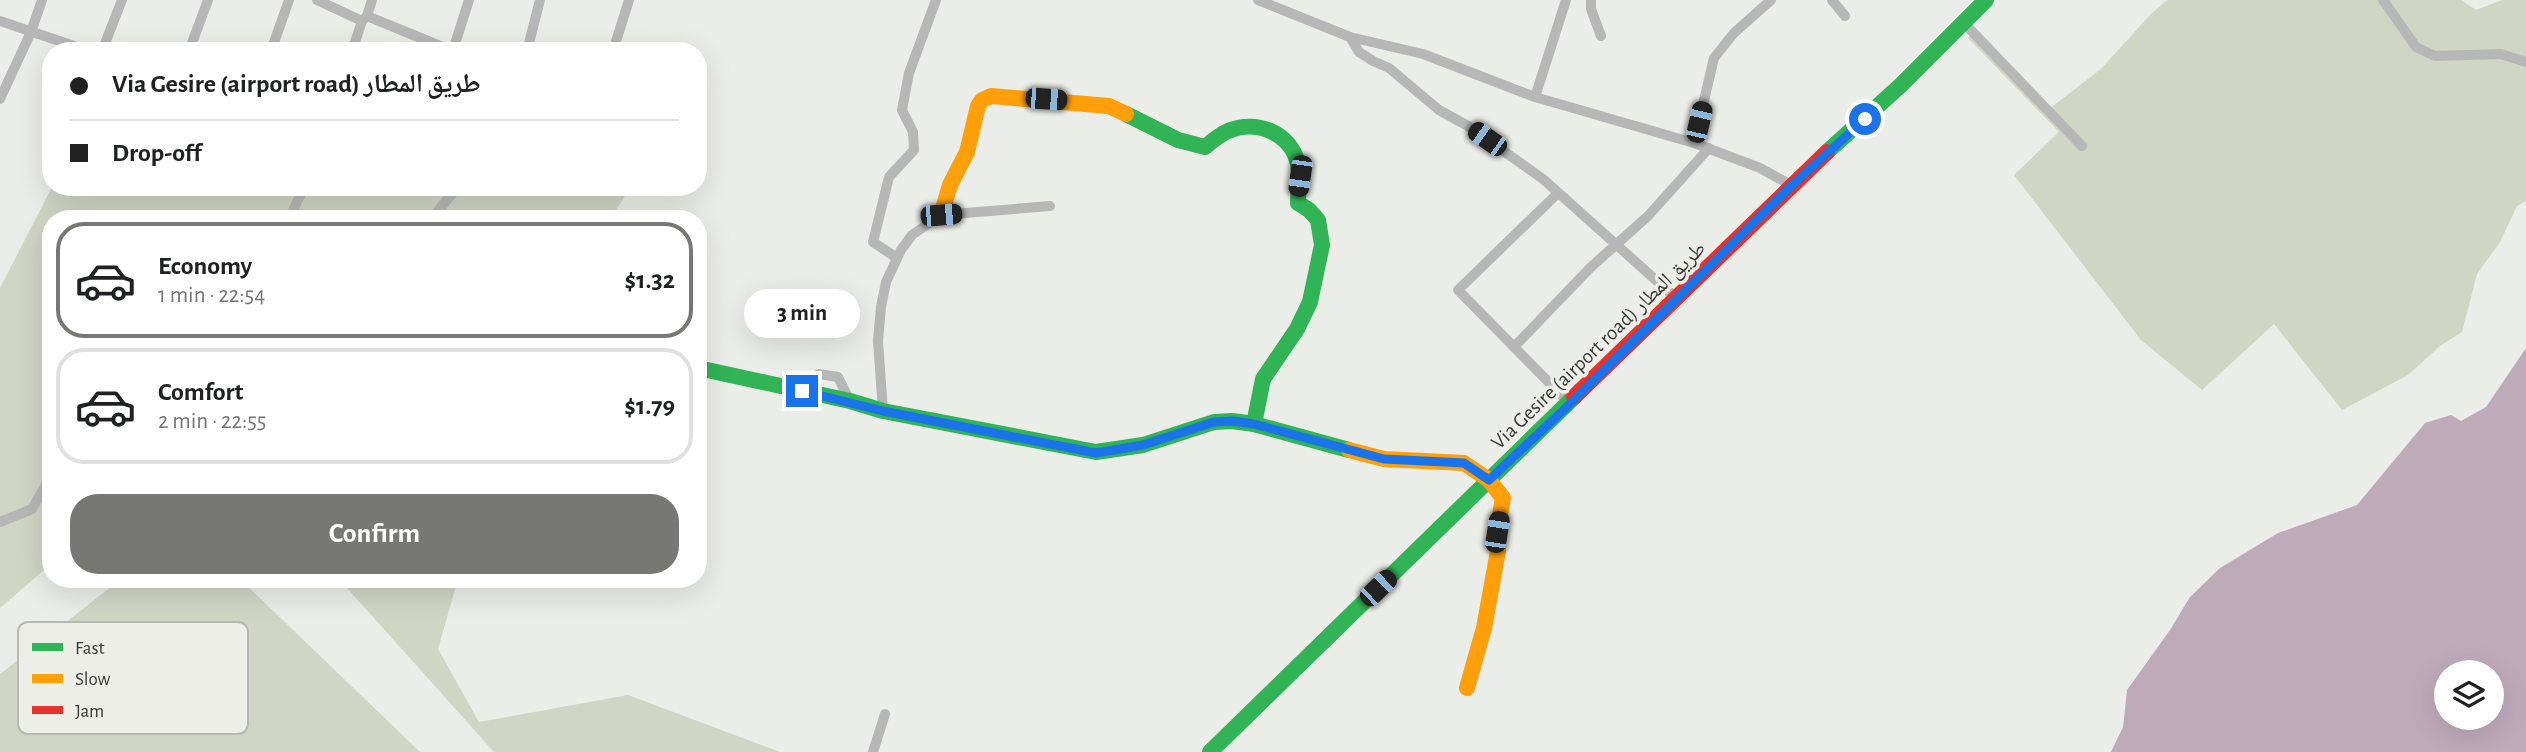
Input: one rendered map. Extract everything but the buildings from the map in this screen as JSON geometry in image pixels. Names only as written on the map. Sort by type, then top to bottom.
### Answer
[{"type":"street","points":[[0,99],[43,0]]},
{"type":"street","points":[[106,42],[122,0]]},
{"type":"street","points":[[192,42],[208,0]]},
{"type":"street","points":[[274,42],[289,0]]},
{"type":"street","points":[[317,0],[429,42]]},
{"type":"street","points":[[355,42],[372,0]]},
{"type":"street","points":[[456,42],[469,0]]},
{"type":"street","points":[[527,0],[540,3],[529,42]]},
{"type":"street","points":[[616,42],[629,0]]},
{"type":"street","points":[[897,258],[873,242],[889,177],[914,150],[913,132],[902,110],[909,73],[936,0]]},
{"type":"street","points":[[1258,0],[1350,37],[1423,54],[1535,97],[1694,143],[1760,168],[1791,186]]},
{"type":"street","points":[[1535,97],[1566,0]]},
{"type":"street","points":[[1591,0],[1591,9],[1601,36]]},
{"type":"street","points":[[1694,143],[1714,58],[1734,33],[1771,0]]},
{"type":"street","points":[[1832,0],[1845,16]]},
{"type":"street","name":"Via Gesire (airport road) طريق المطار","points":[[1210,752],[1791,186],[1901,85],[1986,0]]},
{"type":"street","points":[[2383,0],[2416,47],[2435,56],[2501,54],[2526,62]]},
{"type":"street","points":[[0,21],[62,42]]},
{"type":"street","points":[[1964,23],[2082,145]]},
{"type":"street","points":[[1350,37],[1359,52],[1389,68],[1439,110],[1468,126],[1543,179],[1677,299]]},
{"type":"street","points":[[941,215],[950,185],[967,152],[978,106],[982,100],[991,96],[1109,106],[1178,140],[1205,147],[1223,134],[1244,127],[1269,128],[1282,134],[1294,151],[1300,176],[1298,203],[1318,220],[1322,245],[1310,302],[1297,328],[1263,379],[1254,424]]},
{"type":"street","points":[[1514,347],[1546,312],[1648,216],[1709,149]]},
{"type":"street","points":[[1558,193],[1458,290],[1570,404]]},
{"type":"street","points":[[438,210],[450,196]]},
{"type":"street","points":[[883,411],[878,341],[886,282],[912,235],[941,215],[1049,206]]},
{"type":"street","points":[[707,370],[850,401],[883,411],[1096,453],[1143,445],[1214,422],[1232,421],[1254,424],[1384,459],[1464,463],[1489,480],[1503,498],[1497,532],[1498,551],[1484,628],[1467,688]]},
{"type":"street","points":[[0,522],[32,509],[42,492]]},
{"type":"street","points":[[873,752],[886,714]]},
{"type":"green space","points":[[2167,0],[2461,0],[2476,10],[2502,0],[2526,0],[2526,201],[2517,206],[2500,242],[2477,274],[2462,332],[2440,346],[2408,375],[2342,410],[2274,324],[2202,390],[2141,340],[2014,175],[2059,132],[1968,38],[1974,30],[2049,109],[2101,69]]},
{"type":"green space","points":[[47,196],[625,196],[616,210],[42,210],[42,572],[0,608],[0,288]]},
{"type":"green space","points":[[110,588],[249,588],[420,752],[0,752],[0,674],[18,660],[18,734],[248,734],[248,622],[66,622]]},
{"type":"green space","points":[[347,588],[455,588],[438,649],[479,722],[628,695],[780,752],[494,752]]},
{"type":"shaded area","points":[[2526,348],[2526,752],[2111,752],[2123,727],[2127,690],[2190,597],[2220,568],[2278,533],[2357,505],[2425,423],[2451,415],[2461,421],[2486,407]]},
{"type":"traffic: fast","points":[[1827,152],[1901,85],[1986,0]]},
{"type":"traffic: fast","points":[[1126,114],[1178,140],[1205,147],[1228,131],[1261,128],[1280,137],[1294,153],[1299,174],[1298,203],[1318,220],[1322,245],[1310,302],[1297,329],[1263,379],[1254,424]]},
{"type":"traffic: fast","points":[[707,370],[850,401],[883,411],[1096,452],[1143,445],[1214,422],[1232,421],[1254,424],[1349,450]]},
{"type":"traffic: fast","points":[[1210,752],[1574,397]]},
{"type":"traffic: slow","points":[[941,215],[950,185],[967,152],[978,106],[982,100],[991,96],[1109,106],[1126,114]]},
{"type":"traffic: slow","points":[[1349,450],[1384,459],[1464,463],[1489,480],[1503,498],[1497,532],[1498,551],[1484,628],[1467,688]]},
{"type":"traffic: jam","points":[[1574,397],[1827,152]]},
{"type":"route","points":[[802,391],[883,411],[1096,453],[1143,445],[1214,422],[1232,421],[1254,424],[1384,459],[1464,463],[1489,480],[1791,186],[1865,119]]}]
